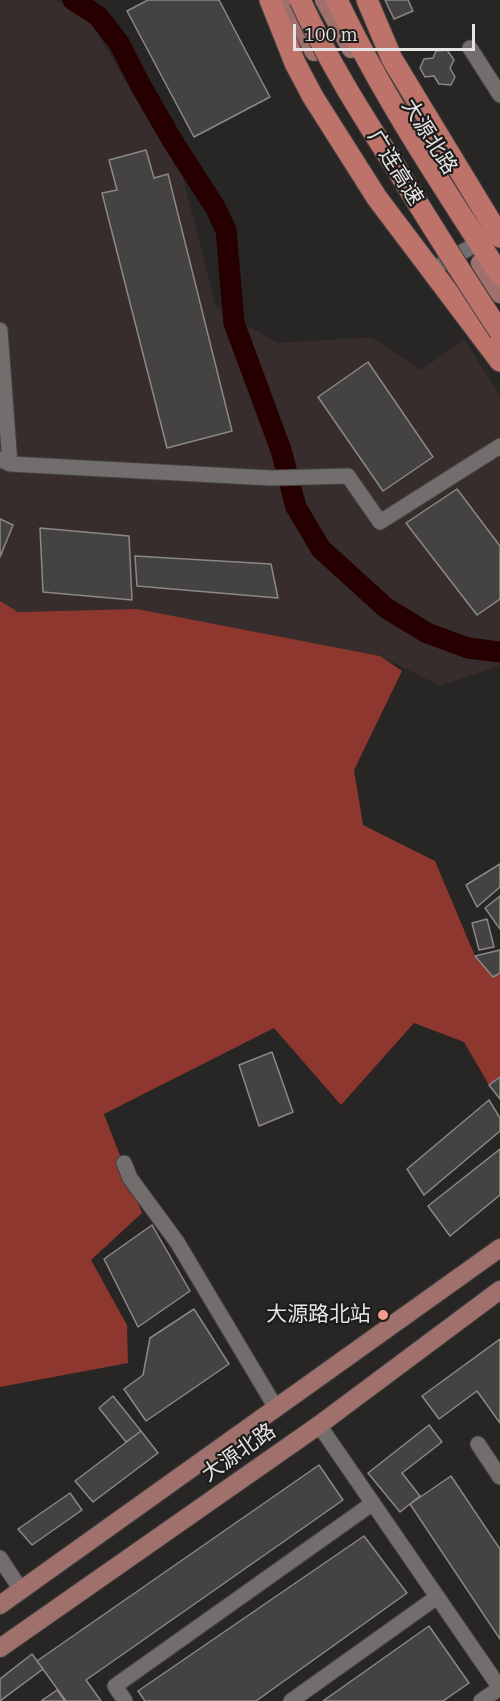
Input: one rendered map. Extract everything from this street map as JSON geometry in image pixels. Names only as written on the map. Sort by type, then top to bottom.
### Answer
[{"type":"highway","points":[[270,0],[304,80],[372,190],[500,362]]},
{"type":"highway","name":"广连高速","points":[[300,0],[328,58],[350,96],[500,332]]},
{"type":"highway","name":"广连高速","points":[[337,0],[356,40],[408,133],[498,284]]},
{"type":"highway","points":[[368,0],[392,59],[500,237]]},
{"type":"main road","points":[[288,0],[346,107],[500,356]]},
{"type":"main road","name":"大源北路","points":[[324,0],[383,105],[471,247],[498,284]]},
{"type":"main road","name":"大源北路","points":[[0,1605],[500,1248]]},
{"type":"main road","name":"大源北路","points":[[0,1648],[319,1425],[500,1290]]},
{"type":"street","points":[[470,48],[500,95]]},
{"type":"street","points":[[443,262],[471,247]]},
{"type":"street","points":[[467,300],[498,284]]},
{"type":"street","points":[[0,330],[5,462],[271,478],[348,476],[380,522],[500,446]]},
{"type":"street","points":[[124,1163],[130,1178],[177,1242],[276,1408]]},
{"type":"street","points":[[319,1425],[500,1688],[481,1701]]},
{"type":"street","points":[[478,1444],[500,1477]]},
{"type":"street","points":[[125,1701],[115,1686],[374,1503]]},
{"type":"street","points":[[0,1558],[21,1590]]},
{"type":"street","points":[[291,1701],[437,1597]]},
{"type":"shaded area","points":[[0,0],[56,0],[91,23],[183,178],[216,307],[277,343],[372,337],[421,370],[464,339],[500,396],[500,666],[440,686],[380,656],[137,609],[17,612],[0,601]]},
{"type":"shaded area","points":[[0,601],[18,612],[137,609],[380,656],[402,671],[354,770],[363,825],[435,861],[475,956],[493,977],[500,973],[500,1077],[489,1085],[464,1042],[414,1023],[341,1105],[274,1028],[104,1114],[142,1213],[91,1260],[127,1325],[128,1363],[0,1387]]},
{"type":"building","points":[[148,0],[219,0],[270,97],[194,137],[127,11]]},
{"type":"building","points":[[385,0],[408,0],[413,11],[394,19]]},
{"type":"building","points":[[447,50],[454,60],[450,68],[455,77],[451,85],[439,84],[434,76],[425,77],[420,68],[424,59],[433,58],[436,51]]},
{"type":"building","points":[[146,150],[154,178],[168,174],[232,431],[167,448],[102,193],[117,190],[109,160]]},
{"type":"building","points":[[368,362],[433,457],[383,491],[318,397]]},
{"type":"building","points":[[457,489],[500,546],[500,599],[477,615],[406,523]]},
{"type":"building","points":[[0,519],[13,525],[0,557]]},
{"type":"building","points":[[40,528],[129,536],[132,600],[43,592]]},
{"type":"building","points":[[135,556],[271,564],[278,598],[137,586]]},
{"type":"building","points":[[500,864],[500,887],[477,907],[466,885]]},
{"type":"building","points":[[500,896],[500,929],[485,908]]},
{"type":"building","points":[[487,919],[494,947],[479,950],[472,923]]},
{"type":"building","points":[[500,950],[500,973],[493,977],[475,956]]},
{"type":"building","points":[[272,1052],[293,1112],[259,1126],[239,1065]]},
{"type":"building","points":[[500,1077],[500,1099],[489,1085]]},
{"type":"building","points":[[489,1100],[500,1118],[500,1131],[424,1195],[407,1169]]},
{"type":"building","points":[[500,1149],[500,1195],[450,1236],[428,1206]]},
{"type":"building","points":[[152,1225],[190,1291],[138,1327],[104,1259]]},
{"type":"building","points":[[194,1309],[229,1364],[146,1421],[124,1389],[143,1375],[150,1338]]},
{"type":"building","points":[[500,1339],[500,1423],[477,1391],[439,1419],[422,1396]]},
{"type":"building","points":[[113,1396],[141,1431],[126,1442],[99,1408]]},
{"type":"building","points":[[429,1425],[442,1442],[402,1473],[420,1496],[400,1512],[368,1473]]},
{"type":"building","points":[[141,1431],[158,1453],[93,1502],[75,1481]]},
{"type":"building","points":[[319,1465],[343,1500],[86,1680],[101,1701],[66,1701],[37,1661]]},
{"type":"building","points":[[451,1476],[500,1549],[500,1639],[410,1504]]},
{"type":"building","points":[[70,1493],[82,1510],[32,1545],[18,1529]]},
{"type":"building","points":[[364,1536],[407,1593],[256,1701],[145,1701],[138,1691]]},
{"type":"building","points":[[429,1626],[469,1683],[443,1701],[323,1701]]},
{"type":"building","points":[[32,1654],[43,1669],[0,1701],[0,1679]]},
{"type":"building","points":[[57,1690],[65,1701],[41,1701]]},
{"type":"waterway","points":[[73,0],[98,16],[119,43],[141,86],[215,207],[226,230],[234,323],[281,450],[296,507],[321,549],[386,608],[427,633],[468,648],[500,652]]},
{"type":"place","name":"大源路北站","points":[[383,1315]]}]
